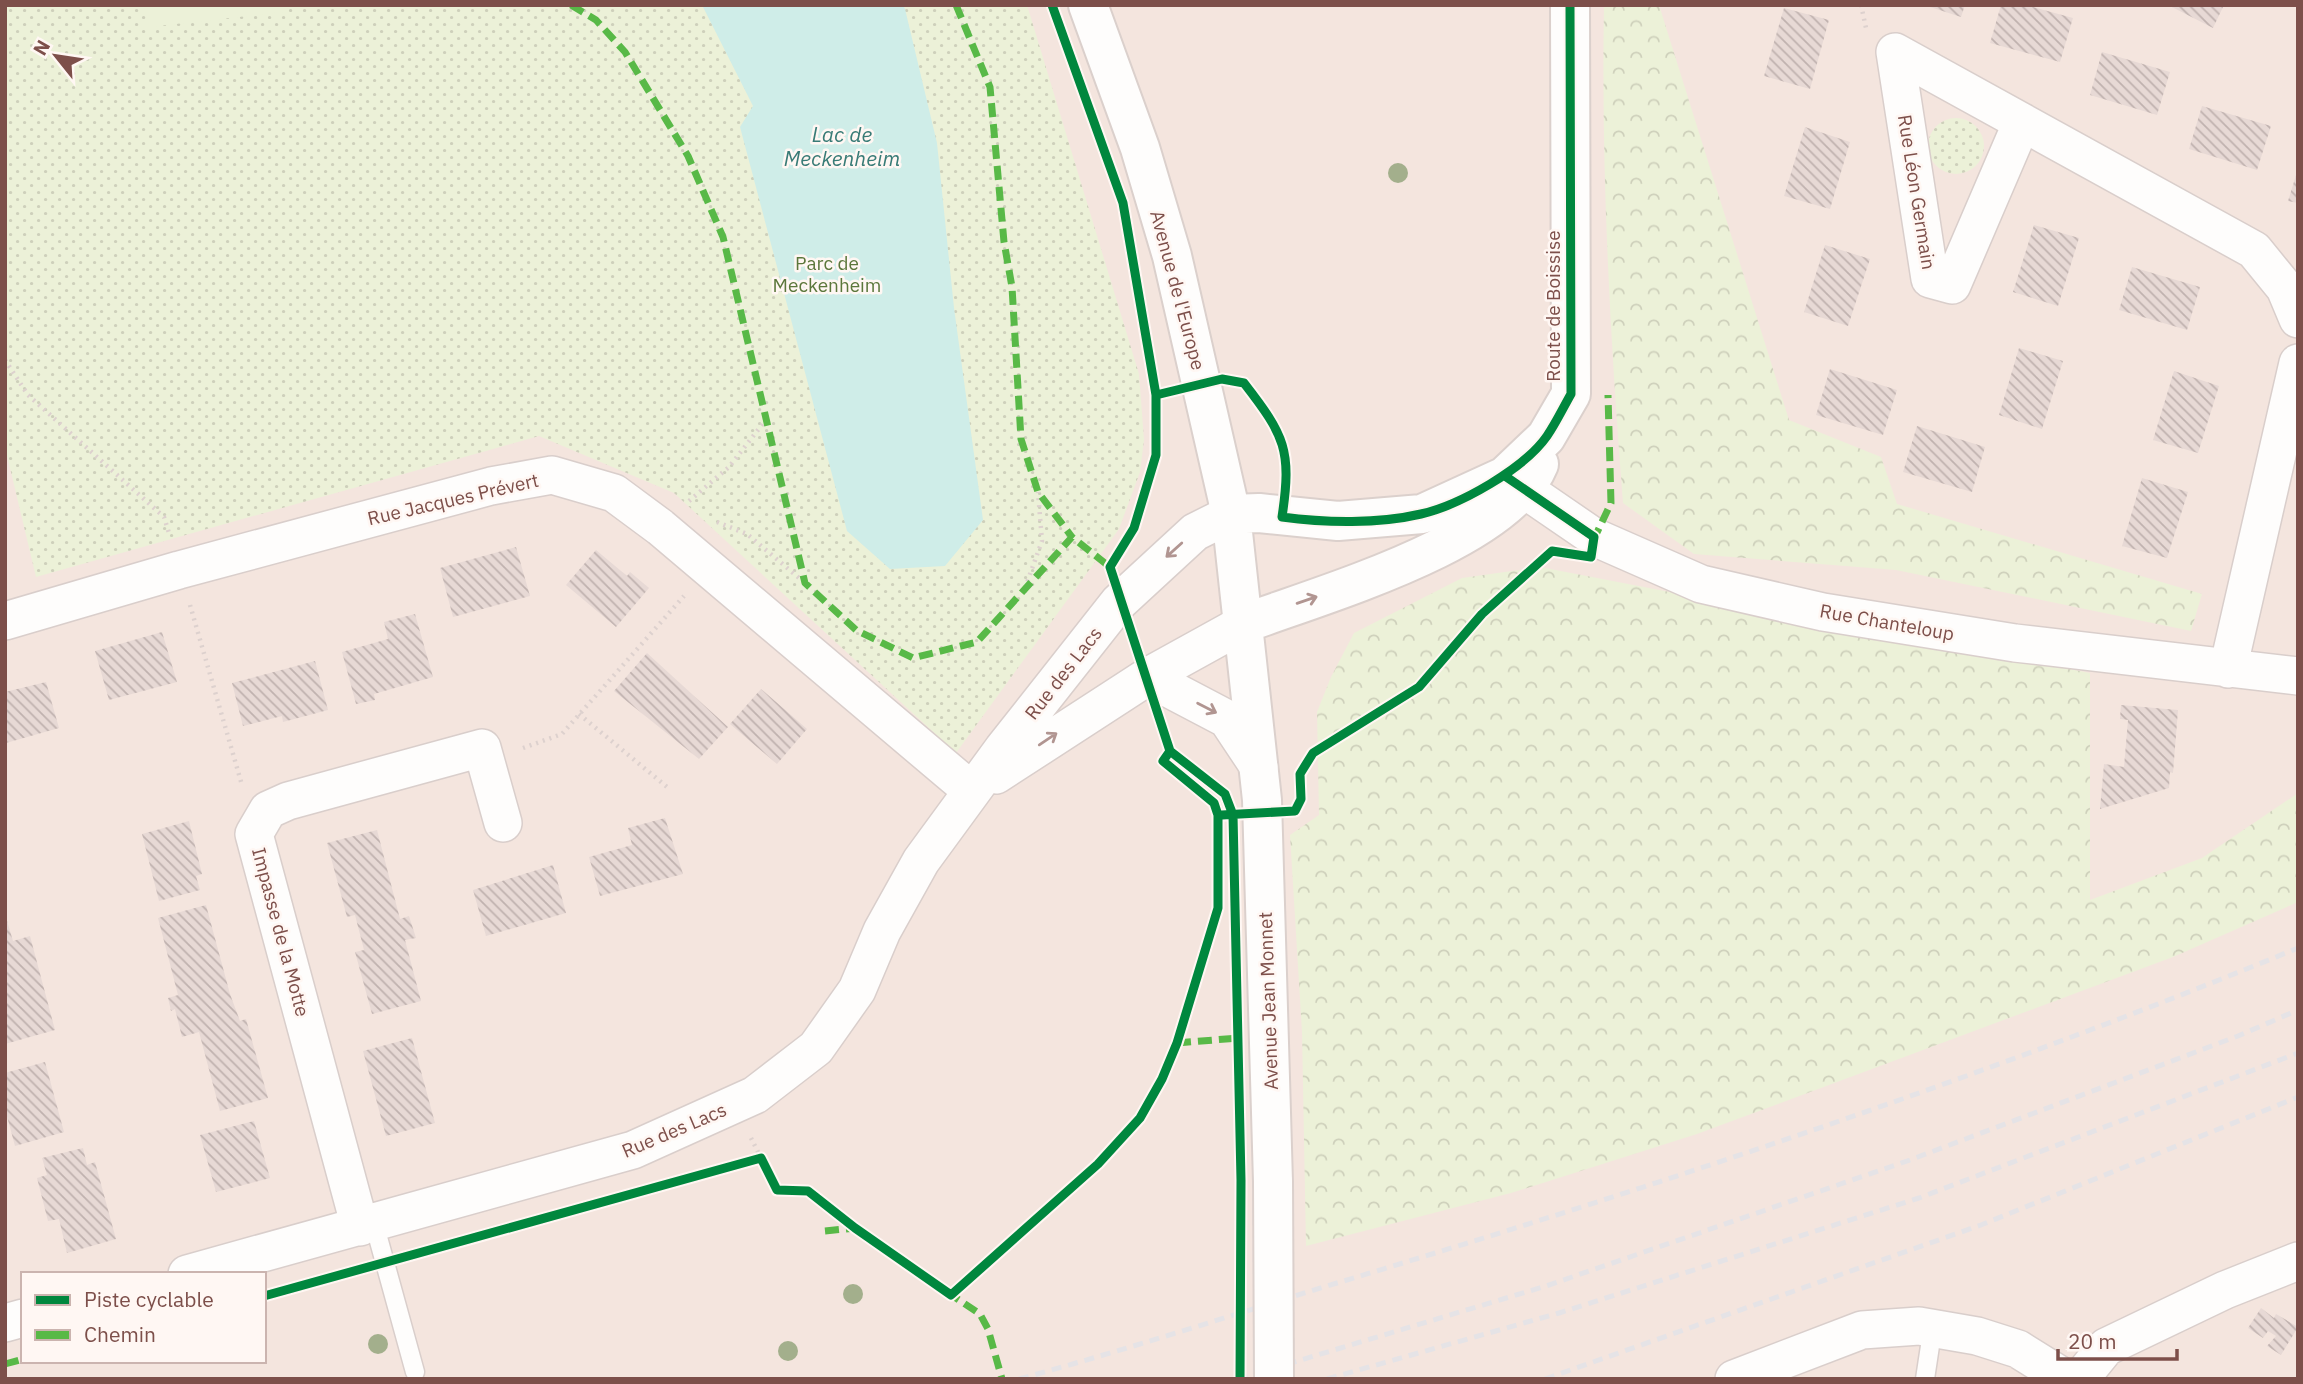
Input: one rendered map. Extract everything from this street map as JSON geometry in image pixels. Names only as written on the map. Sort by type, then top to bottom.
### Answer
[{"type":"main road","name":"Avenue de l'Europe","points":[[1088,5],[1140,148],[1172,256],[1231,514],[1242,624]]},
{"type":"main road","name":"Route de Boissise","points":[[1242,624],[1405,566],[1513,501],[1514,482],[1546,438],[1571,394],[1570,5]]},
{"type":"main road","name":"Route de Boissise","points":[[1231,514],[1259,513],[1338,521],[1422,514],[1514,482]]},
{"type":"main road","name":"Avenue Jean Monnet","points":[[1242,624],[1259,767],[1273,1182],[1274,1379]]},
{"type":"street","name":"Rue Léon Germain","points":[[2022,122],[1952,285],[1930,279],[1895,52],[2022,122],[2254,250],[2285,288],[2298,319]]},
{"type":"street","points":[[2228,669],[2298,363]]},
{"type":"street","name":"Rue Jacques Prévert","points":[[5,621],[179,570],[491,486],[552,475],[614,493],[671,518],[709,569],[972,791]]},
{"type":"street","name":"Rue Chanteloup","points":[[1514,482],[1594,537],[1701,584],[1823,612],[2015,643],[2298,676]]},
{"type":"street","name":"Rue des Lacs","points":[[194,1272],[633,1150],[755,1095],[816,1048],[857,990],[882,931],[921,861],[1119,602],[1195,532],[1231,514]]},
{"type":"street","name":"Rue des Lacs","points":[[972,791],[1147,677],[1242,624]]},
{"type":"street","points":[[1147,677],[1227,719],[1259,767]]},
{"type":"street","points":[[268,810],[288,801],[482,748],[503,823]]},
{"type":"street","name":"Impasse de la Motte","points":[[268,810],[254,834],[367,1225]]},
{"type":"street","points":[[2080,1379],[2106,1347],[2225,1290],[2298,1261]]},
{"type":"street","points":[[1734,1379],[1862,1330],[1933,1326],[2018,1349],[2066,1379]]},
{"type":"lane","points":[[367,1225],[415,1372]]},
{"type":"lane","points":[[1925,1379],[1933,1326]]},
{"type":"path","points":[[5,360],[28,395],[164,517],[244,794],[268,810]]},
{"type":"path","points":[[671,518],[729,467],[765,421]]},
{"type":"path","points":[[1025,588],[1042,541],[1038,492]]},
{"type":"path","points":[[671,518],[747,534],[805,583]]},
{"type":"path","points":[[485,761],[562,734],[709,569]]},
{"type":"path","points":[[579,714],[667,787]]},
{"type":"shaded area","points":[[5,5],[2298,5],[2298,1379],[5,1379]]},
{"type":"green space","name":"Parc de Meckenheim","points":[[5,5],[1027,5],[1139,374],[1144,440],[1140,472],[1119,529],[956,753],[674,493],[539,436],[36,577],[5,447]]},
{"type":"green space","points":[[145,5],[282,5],[283,12],[148,27]]},
{"type":"green space","points":[[1604,5],[1659,5],[1789,420],[1881,457],[1897,504],[2202,594],[2191,631],[1896,570],[1694,554],[1623,503],[1608,254]]},
{"type":"green space","points":[[1956,118],[1967,120],[1976,126],[1982,135],[1982,157],[1976,166],[1967,172],[1956,174],[1945,172],[1936,166],[1930,157],[1928,146],[1930,135],[1936,126],[1945,120]]},
{"type":"green space","points":[[1540,567],[2090,673],[2090,900],[2202,858],[2298,793],[2298,902],[2173,957],[1697,1134],[1511,1193],[1306,1246],[1302,1032],[1290,835],[1319,815],[1317,712],[1331,677],[1354,633],[1462,578]]},
{"type":"water","name":"Lac de Meckenheim","points":[[702,5],[903,5],[905,9],[937,143],[954,308],[983,520],[945,566],[890,569],[847,531],[740,127],[753,106]]},
{"type":"building","points":[[1924,5],[1965,5],[1961,17]]},
{"type":"building","points":[[2001,5],[2026,5],[2073,18],[2060,62],[1990,43]]},
{"type":"building","points":[[2168,5],[2224,5],[2213,28]]},
{"type":"building","points":[[1784,8],[1829,20],[1810,89],[1764,76]]},
{"type":"building","points":[[2102,52],[2170,72],[2157,115],[2090,95]]},
{"type":"building","points":[[2202,106],[2271,126],[2257,170],[2189,149]]},
{"type":"building","points":[[1805,127],[1850,142],[1830,209],[1784,196]]},
{"type":"building","points":[[2298,172],[2298,203],[2288,201]]},
{"type":"building","points":[[2034,225],[2079,238],[2058,306],[2013,292]]},
{"type":"building","points":[[1825,245],[1870,259],[1848,326],[1804,312]]},
{"type":"building","points":[[2132,267],[2200,287],[2187,330],[2119,310]]},
{"type":"building","points":[[2019,348],[2063,361],[2042,429],[1999,415]]},
{"type":"building","points":[[1830,369],[1897,390],[1883,435],[1816,415]]},
{"type":"building","points":[[2174,371],[2219,386],[2198,453],[2153,440]]},
{"type":"building","points":[[1917,426],[1985,447],[1972,492],[1903,472]]},
{"type":"building","points":[[2142,478],[2188,492],[2167,558],[2122,546]]},
{"type":"building","points":[[516,547],[530,596],[453,617],[440,568]]},
{"type":"building","points":[[596,550],[627,576],[630,572],[649,588],[616,627],[566,585]]},
{"type":"building","points":[[415,614],[433,677],[374,694],[375,700],[356,704],[342,652],[388,639],[384,622]]},
{"type":"building","points":[[162,632],[177,682],[109,700],[95,651]]},
{"type":"building","points":[[647,653],[728,727],[699,759],[614,691]]},
{"type":"building","points":[[315,661],[328,710],[283,722],[282,716],[243,726],[232,683]]},
{"type":"building","points":[[46,682],[59,728],[6,743],[5,692]]},
{"type":"building","points":[[761,689],[807,729],[777,764],[730,724]]},
{"type":"building","points":[[2121,705],[2178,710],[2173,773],[2170,772],[2169,788],[2100,809],[2104,764],[2124,767],[2128,720],[2120,719]]},
{"type":"building","points":[[665,818],[683,874],[600,896],[589,857],[632,845],[628,828]]},
{"type":"building","points":[[189,821],[202,874],[196,876],[200,890],[159,901],[142,834]]},
{"type":"building","points":[[377,830],[400,919],[409,916],[416,938],[405,940],[421,1001],[372,1014],[355,952],[364,950],[355,915],[347,917],[327,843]]},
{"type":"building","points":[[553,865],[566,913],[486,936],[473,890]]},
{"type":"building","points":[[206,905],[230,994],[240,1021],[246,1019],[268,1098],[220,1111],[199,1032],[182,1037],[175,1009],[171,1011],[168,998],[178,995],[158,918]]},
{"type":"building","points":[[5,914],[13,941],[30,936],[55,1030],[5,1044]]},
{"type":"building","points":[[412,1038],[435,1123],[386,1136],[363,1051]]},
{"type":"building","points":[[45,1062],[64,1132],[15,1146],[5,1109],[5,1073]]},
{"type":"building","points":[[254,1121],[270,1178],[216,1192],[200,1135]]},
{"type":"building","points":[[83,1148],[87,1165],[95,1162],[116,1239],[67,1253],[59,1219],[48,1221],[37,1178],[47,1175],[42,1158]]},
{"type":"building","points":[[2261,1308],[2274,1318],[2276,1314],[2298,1327],[2281,1355],[2267,1346],[2276,1336],[2268,1331],[2263,1338],[2248,1328]]},
{"type":"railway","points":[[1019,1379],[1459,1246],[1701,1168],[1942,1085],[2298,948]]},
{"type":"railway","points":[[1238,1379],[1546,1286],[1910,1160],[2238,1036],[2298,1010]]},
{"type":"railway","points":[[1327,1379],[1559,1313],[1919,1198],[2298,1053]]},
{"type":"railway","points":[[1545,1379],[1981,1225],[2298,1097]]},
{"type":"marked path","points":[[571,5],[596,20],[625,52],[688,156],[723,237],[805,583],[856,630],[913,658],[977,642],[1072,537],[1110,567],[1112,572]]},
{"type":"marked path","points":[[956,5],[990,87],[1004,242],[1012,287],[1021,439],[1038,492],[1072,537]]},
{"type":"marked path","points":[[1593,541],[1611,503],[1608,395]]},
{"type":"marked path","points":[[1177,1043],[1238,1038]]},
{"type":"marked path","points":[[825,1231],[855,1228]]},
{"type":"marked path","points":[[947,1292],[980,1314],[988,1329],[1002,1379]]},
{"type":"marked path","points":[[5,1364],[21,1360]]},
{"type":"cycle path","points":[[1052,5],[1123,203],[1156,395],[1156,455],[1134,528],[1110,567],[1170,751],[1225,794],[1233,815],[1241,1180],[1240,1379]]},
{"type":"cycle path","points":[[1156,395],[1222,379],[1244,383],[1269,417],[1282,445],[1286,475],[1282,517],[1352,522],[1421,514],[1454,503],[1490,484],[1537,448],[1571,394],[1570,5]]},
{"type":"cycle path","points":[[1222,815],[1295,811],[1301,799],[1300,774],[1313,753],[1419,687],[1482,614],[1552,551],[1591,557],[1594,537],[1505,476]]},
{"type":"cycle path","points":[[266,1295],[761,1158],[777,1190],[808,1191],[855,1228],[951,1295],[1098,1164],[1140,1118],[1162,1079],[1177,1043],[1218,908],[1218,815],[1214,803],[1163,761],[1170,751]]}]
